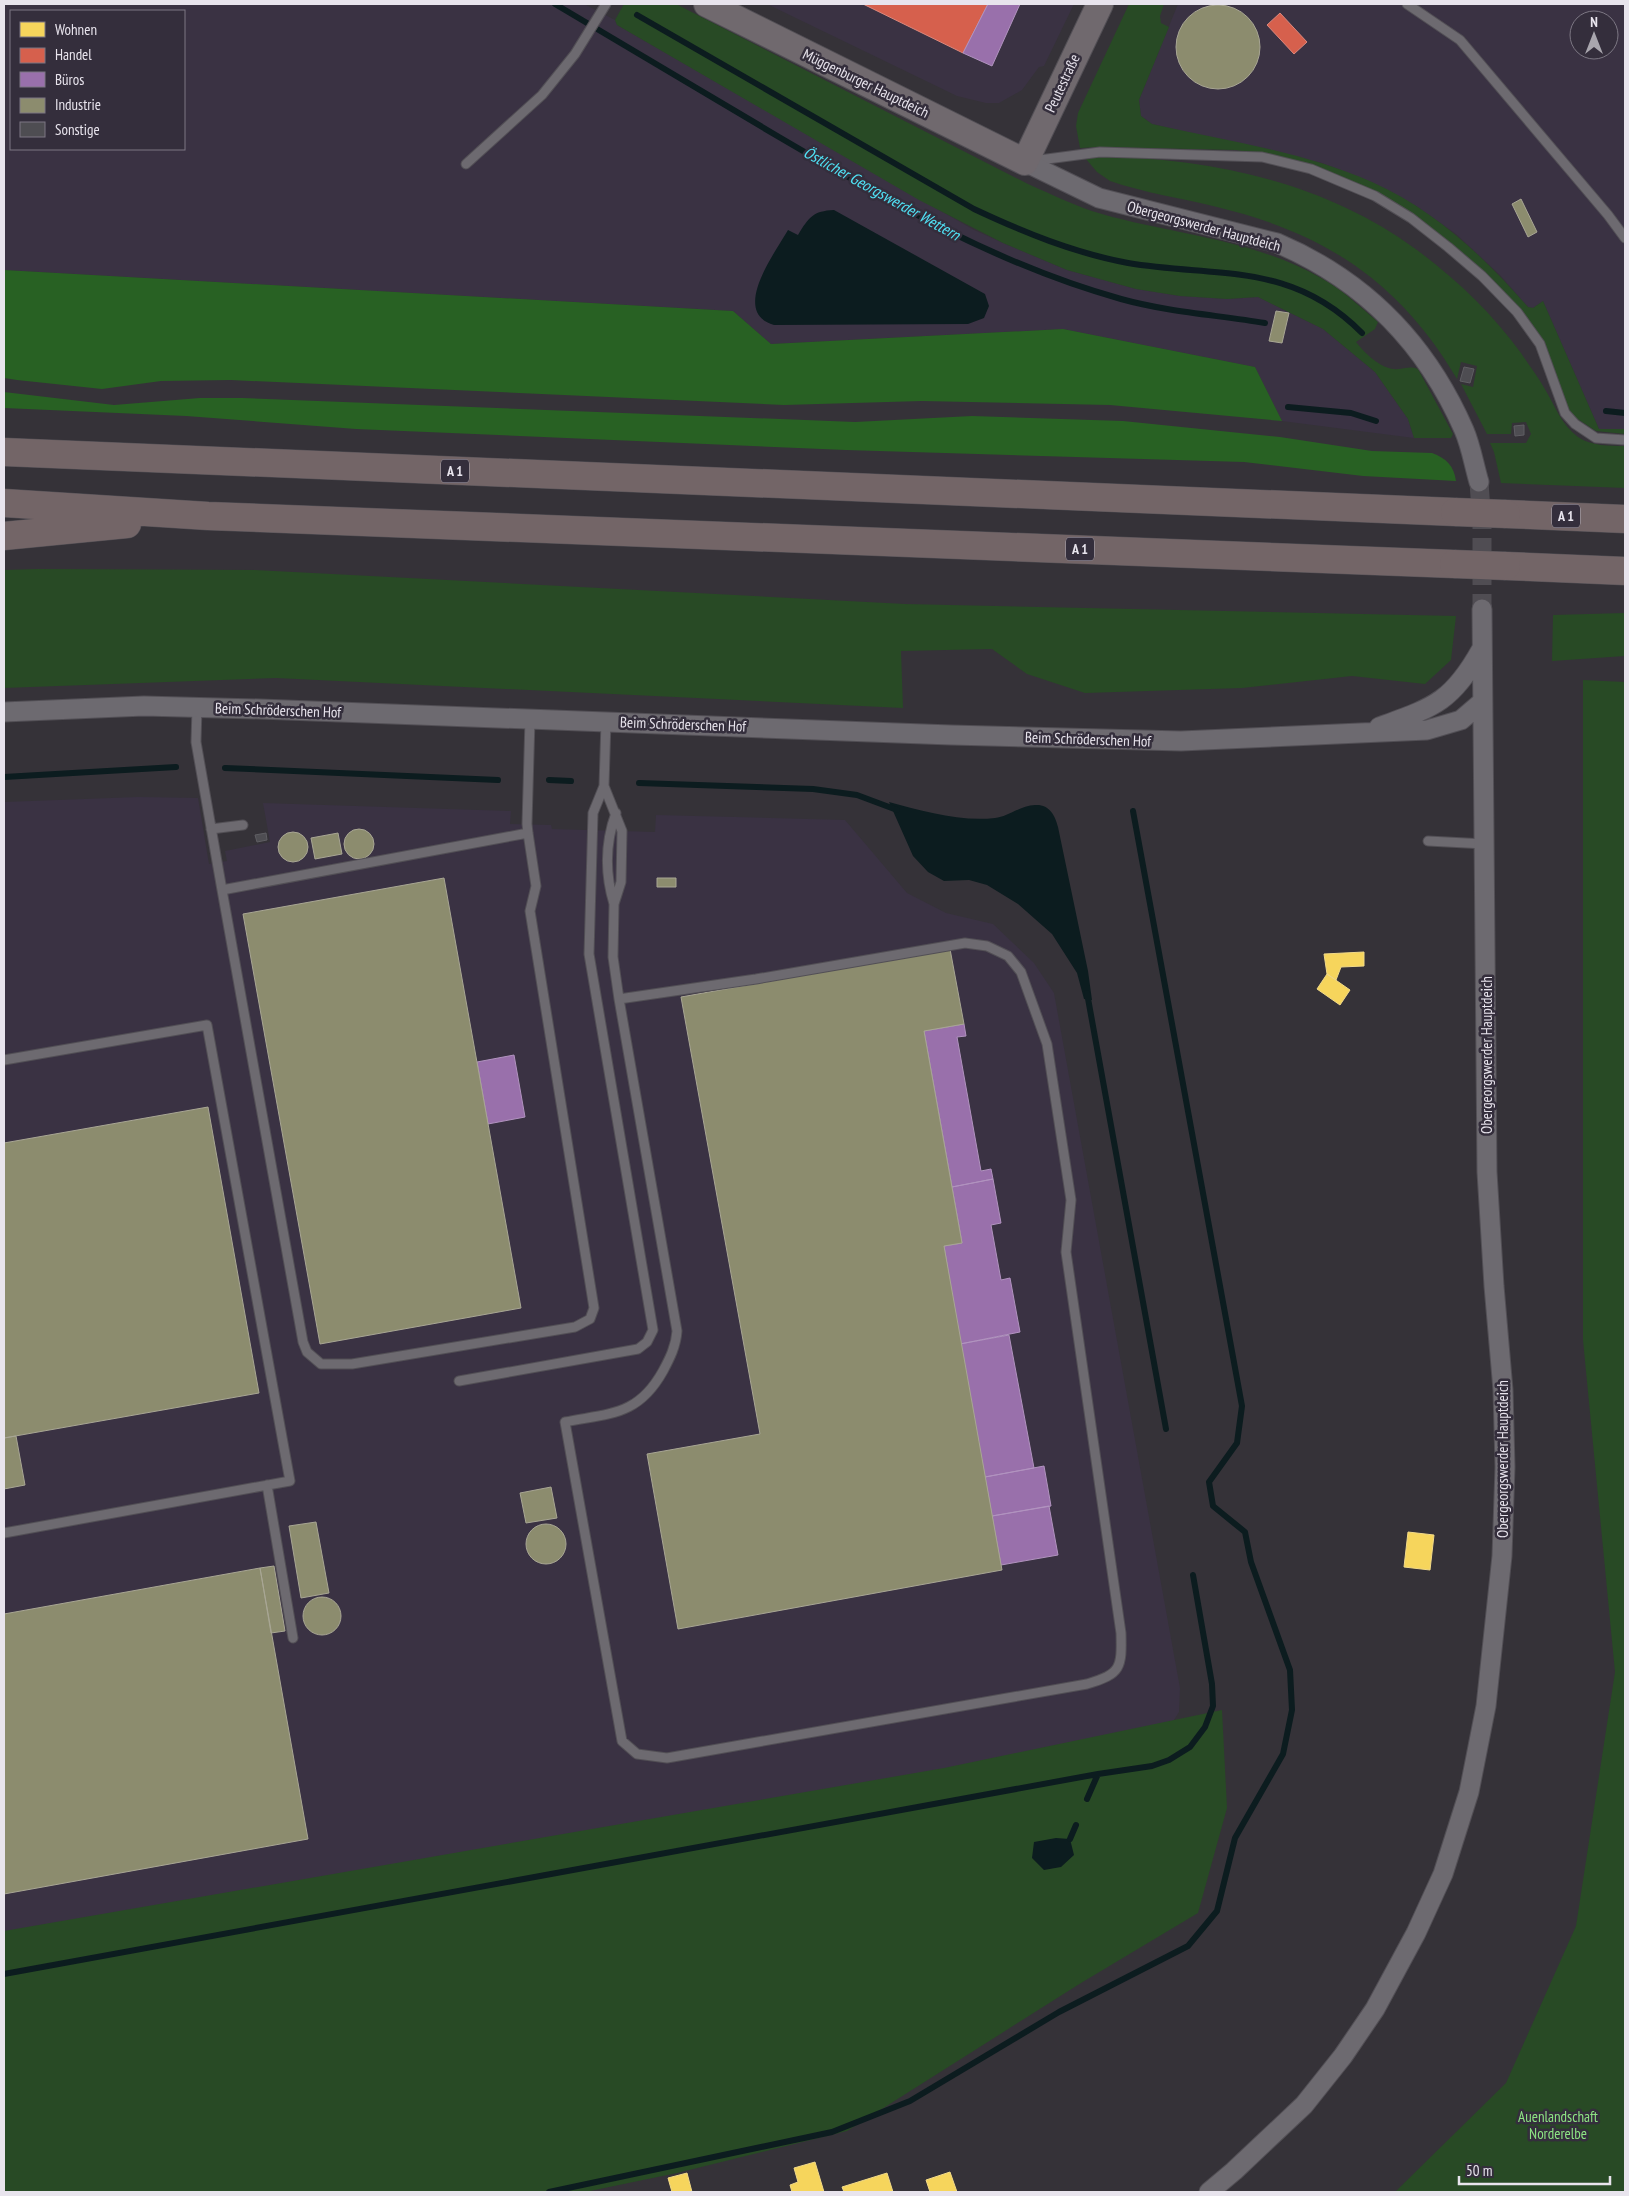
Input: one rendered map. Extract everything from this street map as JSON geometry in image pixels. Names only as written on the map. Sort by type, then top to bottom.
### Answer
[{"type":"highway","points":[[4,448],[58,454]]},
{"type":"highway","name":"A 1","points":[[4,452],[1625,519]]},
{"type":"highway","points":[[4,503],[208,516]]},
{"type":"highway","name":"A 1","points":[[4,536],[208,516],[1625,571]]},
{"type":"street","name":"Müggenburger Hauptdeich","points":[[707,4],[1025,162]]},
{"type":"street","name":"Peutestraße","points":[[1025,162],[1100,4]]},
{"type":"street","name":"Obergeorgswerder Hauptdeich","points":[[1025,162],[1099,198],[1277,243],[1303,254],[1348,281],[1394,322],[1431,368],[1464,430],[1479,482]]},
{"type":"street","name":"Obergeorgswerder Hauptdeich","points":[[1209,2192],[1304,2105],[1343,2056],[1375,2009],[1416,1933],[1443,1874],[1469,1792],[1486,1706],[1500,1583],[1506,1467],[1503,1390],[1487,1172],[1485,740],[1482,702],[1482,609]]},
{"type":"street","name":"Beim Schröderschen Hof","points":[[1362,732],[1436,704],[1451,694],[1468,673],[1481,649]]},
{"type":"street","name":"Beim Schröderschen Hof","points":[[4,712],[144,706],[197,707],[951,735],[1181,741],[1439,728],[1461,720],[1482,702]]},
{"type":"lane","points":[[466,164],[542,95],[575,54],[606,4]]},
{"type":"lane","points":[[1407,4],[1460,40],[1608,215],[1625,238]]},
{"type":"lane","points":[[1025,162],[1100,152],[1262,157],[1310,169],[1375,196],[1411,218],[1482,276],[1517,312],[1540,344],[1565,413],[1584,431],[1596,438],[1625,440]]},
{"type":"lane","points":[[197,707],[196,742],[307,1352],[321,1364],[352,1364],[575,1327],[590,1319],[594,1308],[530,911],[536,886],[526,824],[530,719]]},
{"type":"lane","points":[[460,1381],[638,1349],[647,1342],[653,1330],[589,954],[593,813],[604,786],[606,721]]},
{"type":"lane","points":[[604,786],[622,831],[621,882],[614,904],[613,958],[619,1000],[678,1331],[676,1340],[659,1378],[645,1397],[619,1412],[565,1422],[619,1734],[624,1745],[637,1754],[667,1758],[1087,1684],[1112,1676],[1121,1664],[1121,1633],[1066,1252],[1070,1200],[1047,1044],[1021,972],[1008,956],[987,946],[965,943],[756,979],[619,1000]]},
{"type":"lane","points":[[614,904],[607,882],[609,831],[616,814]]},
{"type":"lane","points":[[211,828],[243,824]]},
{"type":"lane","points":[[222,890],[528,833]]},
{"type":"lane","points":[[1428,841],[1485,844]]},
{"type":"lane","points":[[4,1060],[207,1025],[290,1480],[4,1533]]},
{"type":"lane","points":[[267,1485],[293,1638]]},
{"type":"shaded area","points":[[4,4],[584,4],[615,20],[617,25],[974,230],[1003,243],[1067,270],[1136,289],[1180,296],[1227,299],[1258,297],[1323,329],[1375,372],[1408,419],[1414,438],[1282,421],[1255,367],[1063,329],[771,344],[733,311],[4,270]]},
{"type":"shaded area","points":[[767,4],[1074,4],[1044,66],[1039,67],[1022,90],[999,103],[986,103],[957,96]]},
{"type":"shaded area","points":[[1178,4],[1625,4],[1625,429],[1599,429],[1543,301],[1533,308],[1528,307],[1500,275],[1456,234],[1416,206],[1373,183],[1322,163],[1152,124],[1141,116],[1139,100]]},
{"type":"shaded area","points":[[834,210],[985,294],[989,306],[984,318],[968,324],[774,325],[761,318],[756,308],[756,295],[760,281],[788,230],[798,235],[812,216]]},
{"type":"shaded area","points":[[138,797],[198,798],[209,864],[227,861],[225,851],[270,842],[263,803],[511,811],[510,824],[551,825],[552,829],[655,832],[656,815],[845,820],[907,893],[946,913],[993,924],[1034,963],[1054,993],[1180,1688],[1179,1712],[1172,1723],[1162,1732],[4,1940],[4,802]]},
{"type":"shaded area","points":[[889,802],[942,815],[982,819],[1005,816],[1025,807],[1035,805],[1048,808],[1055,818],[1058,827],[1088,971],[1092,1000],[1084,999],[1077,973],[1052,934],[1018,904],[987,885],[969,880],[944,881],[928,872],[913,856]]},
{"type":"shaded area","points":[[1056,1838],[1070,1839],[1074,1855],[1061,1867],[1044,1870],[1032,1858],[1034,1842]]},
{"type":"green space","points":[[624,4],[676,4],[1028,184],[1074,204],[1102,214],[1214,239],[1269,254],[1329,282],[1378,322],[1375,329],[1356,342],[1369,356],[1380,364],[1393,369],[1411,367],[1418,369],[1453,434],[1451,438],[1414,438],[1408,419],[1375,372],[1323,329],[1258,297],[1227,299],[1180,296],[1136,289],[1067,270],[1003,243],[919,200],[617,25],[615,20]]},
{"type":"green space","points":[[1129,4],[1164,4],[1160,16],[1161,23],[1169,27],[1139,100],[1141,116],[1152,124],[1319,162],[1372,182],[1417,206],[1476,253],[1528,307],[1533,308],[1543,301],[1599,429],[1625,429],[1625,434],[1596,431],[1576,418],[1568,409],[1545,344],[1536,331],[1511,302],[1393,203],[1276,157],[1236,150],[1080,148],[1076,126],[1078,113]]},
{"type":"green space","points":[[1100,156],[1184,162],[1266,179],[1306,191],[1344,207],[1382,227],[1431,261],[1486,310],[1521,353],[1563,421],[1572,432],[1583,440],[1595,444],[1625,446],[1625,488],[1501,483],[1490,443],[1526,443],[1531,434],[1526,422],[1512,423],[1511,434],[1487,434],[1461,384],[1473,387],[1477,366],[1461,362],[1457,379],[1435,345],[1411,315],[1356,266],[1325,247],[1292,231],[1256,218],[1110,181],[1097,172],[1086,159]]},
{"type":"green space","points":[[4,270],[733,311],[771,344],[1063,329],[1255,367],[1282,421],[1110,405],[922,401],[784,405],[231,380],[161,381],[102,389],[17,380],[4,378]]},
{"type":"green space","points":[[4,392],[114,405],[200,398],[242,398],[855,422],[972,416],[1123,421],[1280,437],[1372,451],[1432,453],[1448,463],[1456,481],[1363,476],[1244,462],[846,450],[356,429],[186,416],[4,408]]},
{"type":"green space","points":[[4,570],[255,570],[905,604],[1456,616],[1451,660],[1425,684],[1352,676],[1242,688],[1085,693],[1027,674],[992,649],[901,651],[903,708],[276,678],[4,688]]},
{"type":"green space","points":[[1625,613],[1625,656],[1552,661],[1553,615]]},
{"type":"green space","name":"Auenlandschaft Norderelbe","points":[[1583,680],[1625,682],[1625,2192],[1395,2192],[1506,2083],[1576,1926],[1615,1672],[1583,1340]]},
{"type":"green space","points":[[1222,1710],[1227,1808],[1198,1913],[1081,1983],[847,2131],[677,2173],[585,2192],[4,2192],[4,1931],[944,1768]]},
{"type":"building: Wohnen","points":[[1364,952],[1364,966],[1341,967],[1336,980],[1327,974],[1324,954]]},
{"type":"building: Wohnen","points":[[1327,974],[1350,990],[1340,1005],[1317,989]]},
{"type":"building: Wohnen","points":[[1408,1532],[1434,1535],[1430,1570],[1404,1567]]},
{"type":"building: Wohnen","points":[[815,2162],[824,2192],[792,2192],[790,2185],[798,2182],[794,2168]]},
{"type":"building: Wohnen","points":[[950,2172],[957,2192],[930,2192],[926,2180]]},
{"type":"building: Wohnen","points":[[687,2173],[692,2192],[672,2192],[668,2178]]},
{"type":"building: Wohnen","points":[[887,2173],[893,2192],[844,2192],[842,2187]]},
{"type":"building: Handel","points":[[863,4],[988,4],[963,53]]},
{"type":"building: Handel","points":[[1280,13],[1307,42],[1294,54],[1267,25]]},
{"type":"building: Büros","points":[[988,4],[1020,4],[992,66],[963,53]]},
{"type":"building: Büros","points":[[964,1024],[966,1036],[957,1037],[981,1171],[991,1169],[993,1179],[952,1187],[924,1031]]},
{"type":"building: Büros","points":[[514,1055],[525,1117],[488,1124],[477,1062]]},
{"type":"building: Büros","points":[[993,1179],[1001,1223],[991,1225],[1001,1280],[1010,1278],[1020,1332],[960,1344],[944,1246],[962,1243],[952,1187]]},
{"type":"building: Büros","points":[[1009,1335],[1034,1468],[985,1477],[960,1344]]},
{"type":"building: Büros","points":[[1044,1466],[1051,1506],[992,1516],[985,1477]]},
{"type":"building: Büros","points":[[1049,1506],[1058,1555],[1001,1565],[992,1516]]},
{"type":"building: Industrie","points":[[1218,5],[1234,8],[1248,17],[1257,31],[1260,47],[1257,63],[1248,77],[1234,86],[1218,89],[1202,86],[1188,77],[1179,63],[1176,47],[1179,31],[1188,17],[1202,8]]},
{"type":"building: Industrie","points":[[1521,199],[1537,232],[1528,237],[1512,204]]},
{"type":"building: Industrie","points":[[1276,311],[1289,313],[1282,343],[1269,341]]},
{"type":"building: Industrie","points":[[359,829],[370,833],[374,844],[370,855],[359,859],[348,855],[344,844],[348,833]]},
{"type":"building: Industrie","points":[[293,832],[304,836],[308,847],[304,858],[293,862],[282,858],[278,847],[282,836]]},
{"type":"building: Industrie","points":[[338,833],[342,854],[315,859],[311,838]]},
{"type":"building: Industrie","points":[[444,878],[521,1308],[320,1344],[243,914]]},
{"type":"building: Industrie","points":[[657,878],[676,878],[676,887],[657,887]]},
{"type":"building: Industrie","points":[[950,949],[964,1024],[924,1031],[962,1243],[944,1246],[1002,1570],[678,1629],[647,1454],[760,1434],[681,997]]},
{"type":"building: Industrie","points":[[208,1107],[259,1393],[4,1438],[4,1143]]},
{"type":"building: Industrie","points":[[16,1436],[25,1485],[4,1489],[4,1438]]},
{"type":"building: Industrie","points":[[551,1487],[557,1518],[526,1523],[520,1493]]},
{"type":"building: Industrie","points":[[316,1522],[329,1593],[301,1598],[289,1526]]},
{"type":"building: Industrie","points":[[546,1524],[557,1527],[563,1533],[566,1544],[563,1555],[557,1561],[546,1564],[535,1561],[529,1555],[526,1544],[529,1533],[535,1527]]},
{"type":"building: Industrie","points":[[274,1566],[285,1631],[271,1633],[260,1568]]},
{"type":"building: Industrie","points":[[260,1568],[308,1839],[4,1894],[4,1614]]},
{"type":"building: Industrie","points":[[322,1597],[336,1602],[341,1616],[336,1630],[322,1635],[308,1630],[303,1616],[308,1602]]},
{"type":"building: Sonstige","points":[[1464,367],[1474,369],[1470,383],[1460,381]]},
{"type":"building: Sonstige","points":[[1524,425],[1524,435],[1515,436],[1514,426]]},
{"type":"building: Sonstige","points":[[266,833],[267,840],[257,842],[255,835]]},
{"type":"waterway","name":"Östlicher Georgswerder Wettern","points":[[555,4],[861,185],[987,250],[1075,285],[1121,299],[1175,310],[1265,323]]},
{"type":"waterway","points":[[637,15],[974,209],[1011,226],[1068,248],[1108,259],[1252,277],[1280,283],[1308,294],[1335,310],[1362,333]]},
{"type":"waterway","points":[[1288,407],[1351,413],[1376,421]]},
{"type":"waterway","name":"Östlicher Georgswerder Wettern","points":[[1606,411],[1625,413]]},
{"type":"waterway","points":[[4,777],[176,767]]},
{"type":"waterway","points":[[225,768],[498,780]]},
{"type":"waterway","points":[[549,780],[571,781]]},
{"type":"waterway","points":[[639,783],[813,789],[857,795],[897,810]]},
{"type":"waterway","points":[[549,2192],[832,2132],[910,2101],[1059,2012],[1188,1946],[1217,1911],[1235,1838],[1283,1754],[1292,1710],[1290,1670],[1251,1562],[1245,1532],[1213,1506],[1209,1482],[1237,1443],[1242,1406],[1133,811]]},
{"type":"waterway","points":[[1087,993],[1166,1429]]},
{"type":"waterway","points":[[4,1974],[1098,1774],[1152,1766],[1169,1760],[1190,1747],[1205,1727],[1213,1706],[1212,1684],[1193,1575]]},
{"type":"waterway","points":[[1087,1799],[1098,1774]]},
{"type":"waterway","points":[[1070,1839],[1076,1825]]},
{"type":"tunnel","points":[[1479,482],[1482,525],[1482,609]]}]
